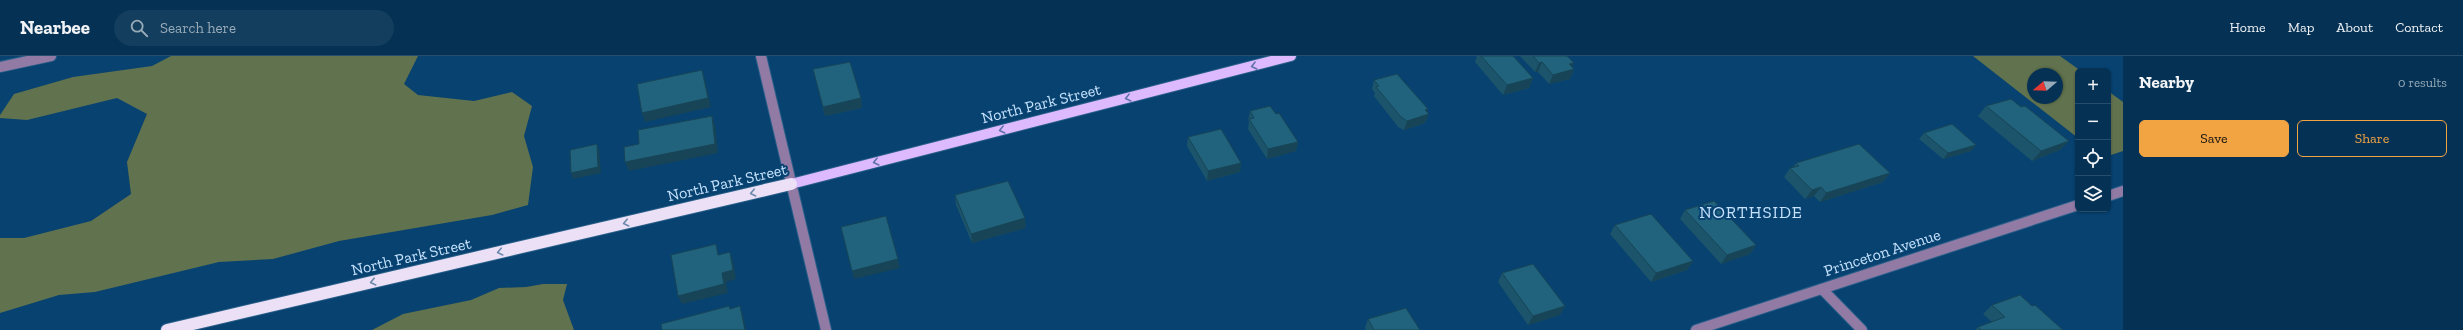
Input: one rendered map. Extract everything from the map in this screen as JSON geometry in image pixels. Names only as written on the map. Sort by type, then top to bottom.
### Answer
[{"type":"highway","name":"North Park Street","points":[[167,330],[791,184]]},
{"type":"main road","name":"North Park Street","points":[[791,184],[1291,56]]},
{"type":"street","points":[[0,67],[51,56]]},
{"type":"street","points":[[761,56],[826,330]]},
{"type":"street","points":[[2111,195],[2123,191]]},
{"type":"street","name":"Princeton Avenue","points":[[1696,330],[2075,207]]},
{"type":"street","points":[[1822,289],[1862,330]]},
{"type":"green space","points":[[171,56],[418,56],[404,84],[418,95],[474,101],[512,92],[532,106],[524,136],[533,167],[528,205],[492,215],[339,241],[273,259],[219,262],[95,292],[59,295],[0,313],[0,238],[24,238],[91,221],[131,194],[127,162],[147,114],[117,98],[27,120],[0,118],[0,115],[14,94],[73,77],[152,66]]},
{"type":"green space","points":[[1973,56],[2060,56],[2077,68],[2075,68],[2075,136],[2034,104],[2063,104],[2063,68],[2027,68],[2027,98]]},
{"type":"green space","points":[[2111,93],[2123,102],[2123,151],[2111,155]]},
{"type":"green space","points":[[543,284],[567,284],[563,300],[574,330],[372,330],[403,314],[471,300],[499,288],[526,287]]},
{"type":"building","points":[[1481,56],[1513,56],[1533,78],[1507,85]]},
{"type":"building","points":[[1533,56],[1567,56],[1574,63],[1569,64],[1574,69],[1553,75],[1542,62],[1539,63]]},
{"type":"building","points":[[850,62],[861,98],[823,107],[813,69]]},
{"type":"building","points":[[702,70],[708,98],[642,113],[637,84]]},
{"type":"building","points":[[1397,74],[1428,109],[1425,110],[1429,114],[1407,121],[1401,117],[1376,87],[1379,86],[1374,80]]},
{"type":"building","points":[[2011,99],[2021,107],[2025,106],[2069,141],[2041,151],[1986,106]]},
{"type":"building","points":[[1270,106],[1276,114],[1279,113],[1298,142],[1268,149],[1249,119],[1254,118],[1250,111]]},
{"type":"building","points":[[712,116],[715,144],[625,162],[624,147],[639,144],[638,130]]},
{"type":"building","points":[[1952,124],[1976,145],[1948,153],[1924,133]]},
{"type":"building","points":[[1221,129],[1241,163],[1208,171],[1188,137]]},
{"type":"building","points":[[597,144],[598,167],[571,173],[570,150]]},
{"type":"building","points":[[1859,144],[1890,173],[1826,193],[1821,187],[1812,190],[1790,168],[1799,166],[1796,163]]},
{"type":"building","points":[[1008,181],[1025,218],[971,234],[955,195]]},
{"type":"building","points":[[1714,201],[1756,245],[1727,255],[1685,210]]},
{"type":"building","points":[[1651,214],[1693,261],[1656,273],[1615,225]]},
{"type":"building","points":[[886,216],[898,259],[852,271],[841,227]]},
{"type":"building","points":[[716,244],[718,255],[730,252],[733,270],[722,273],[724,284],[678,296],[671,255]]},
{"type":"building","points":[[1533,264],[1565,306],[1533,316],[1502,273]]},
{"type":"building","points":[[2020,295],[2032,306],[2035,305],[2063,330],[1981,330],[1978,327],[2005,317],[1992,305]]},
{"type":"building","points":[[729,306],[730,309],[740,306],[745,330],[662,330],[661,324]]},
{"type":"building","points":[[1406,308],[1420,330],[1374,330],[1368,319]]},
{"type":"district","name":"NORTHSIDE","points":[[1751,212]]}]
